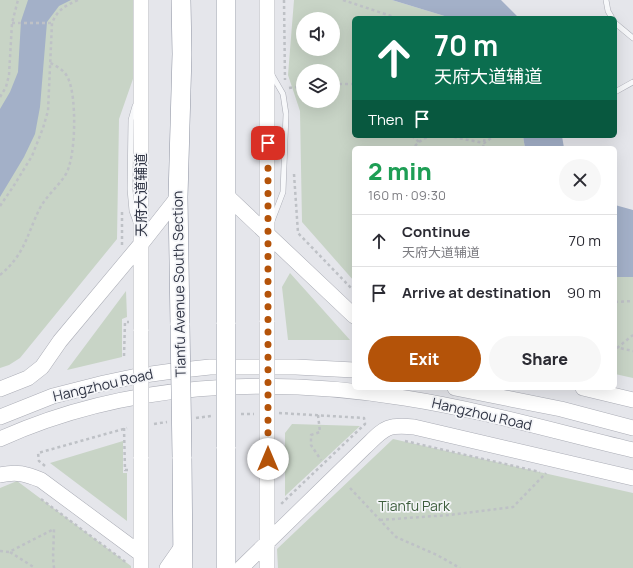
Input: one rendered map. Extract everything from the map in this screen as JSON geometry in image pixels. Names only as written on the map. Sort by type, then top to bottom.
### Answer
[{"type":"highway","name":"Tianfu Avenue South Section","points":[[181,0],[182,54],[178,197],[183,568]]},
{"type":"highway","points":[[226,0],[226,568]]},
{"type":"main road","name":"天府大道辅道","points":[[137,563],[141,457],[141,0]]},
{"type":"main road","points":[[268,0],[268,568]]},
{"type":"main road","points":[[226,195],[268,233],[352,314]]},
{"type":"main road","points":[[0,389],[28,378],[42,367],[60,341],[178,197]]},
{"type":"main road","name":"Hangzhou Road","points":[[0,417],[53,396],[104,383],[166,372],[210,367],[289,367],[352,370]]},
{"type":"main road","name":"Hangzhou Road","points":[[0,439],[57,416],[144,396],[212,388],[296,387],[348,390],[472,410],[633,450]]},
{"type":"main road","name":"Hangzhou Road","points":[[465,390],[561,410],[633,428]]},
{"type":"main road","points":[[591,390],[633,400]]},
{"type":"main road","points":[[241,568],[364,448],[381,432],[390,426],[414,427],[633,478]]},
{"type":"main road","points":[[0,475],[9,473],[24,473],[41,480],[137,563]]},
{"type":"main road","points":[[167,568],[183,545]]},
{"type":"lane","points":[[606,0],[608,11],[611,16]]},
{"type":"lane","points":[[617,25],[633,38]]},
{"type":"lane","points":[[617,91],[633,82]]},
{"type":"path","points":[[0,97],[6,87],[9,75],[12,23],[18,0]]},
{"type":"path","points":[[0,206],[32,156],[48,111],[52,23],[64,7],[78,0]]},
{"type":"path","points":[[284,0],[285,78],[288,89],[296,87]]},
{"type":"path","points":[[343,0],[391,16]]},
{"type":"path","points":[[12,23],[52,23]]},
{"type":"path","points":[[0,275],[21,253],[39,210],[45,199],[66,174],[71,159],[74,126],[71,87],[62,70],[50,63]]},
{"type":"path","points":[[340,84],[352,84]]},
{"type":"path","points":[[414,138],[419,142]]},
{"type":"path","points":[[414,146],[425,138]]},
{"type":"path","points":[[458,138],[484,143],[491,138]]},
{"type":"path","points":[[483,146],[485,138]]},
{"type":"path","points":[[294,172],[298,232],[352,289]]},
{"type":"path","points":[[617,302],[633,302]]},
{"type":"path","points":[[124,356],[125,322]]},
{"type":"path","points":[[617,346],[633,334]]},
{"type":"path","points":[[617,347],[633,351]]},
{"type":"path","points":[[276,413],[364,418],[365,424],[278,508]]},
{"type":"path","points":[[238,414],[261,414]]},
{"type":"path","points":[[318,415],[320,432],[311,435],[311,445],[321,460]]},
{"type":"path","points":[[192,418],[215,416]]},
{"type":"path","points":[[147,425],[170,421]]},
{"type":"path","points":[[45,466],[39,462],[38,453],[132,427]]},
{"type":"path","points":[[124,428],[124,470]]},
{"type":"path","points":[[401,440],[553,475]]},
{"type":"path","points":[[380,520],[449,515],[513,507],[546,473]]},
{"type":"path","points":[[350,488],[396,537],[438,555],[460,568]]},
{"type":"path","points":[[36,495],[137,563]]},
{"type":"path","points":[[9,552],[54,529],[54,568]]},
{"type":"path","points":[[0,551],[9,552],[35,568]]},
{"type":"green space","points":[[0,0],[133,0],[134,76],[119,119],[117,239],[20,358],[9,365],[0,368]]},
{"type":"green space","points":[[294,0],[392,0],[444,16],[352,16],[352,138],[523,138],[525,146],[352,146],[352,279],[302,222],[299,108],[340,108],[340,64],[296,64],[296,99],[288,75]]},
{"type":"green space","points":[[290,273],[350,340],[288,340],[282,287]]},
{"type":"green space","points":[[617,277],[633,277],[633,378],[617,374]]},
{"type":"green space","points":[[126,291],[127,317],[122,319],[122,357],[67,370]]},
{"type":"green space","points":[[292,424],[360,426],[285,496],[285,433]]},
{"type":"green space","name":"Tianfu Park","points":[[393,439],[633,493],[633,568],[278,568],[277,549]]},
{"type":"green space","points":[[123,441],[123,473],[127,473],[127,521],[50,463]]},
{"type":"green space","points":[[17,481],[131,566],[131,568],[0,568],[0,488]]},
{"type":"water","points":[[28,0],[71,0],[59,6],[47,22],[40,107],[35,134],[24,157],[0,197],[0,109],[10,92],[18,72],[21,21]]},
{"type":"water","points":[[392,0],[501,0],[517,16],[444,16]]},
{"type":"water","points":[[523,138],[562,138],[564,146],[525,146]]},
{"type":"water","points":[[617,206],[633,210],[633,277],[617,277]]},
{"type":"route","points":[[268,143],[268,459]]}]
